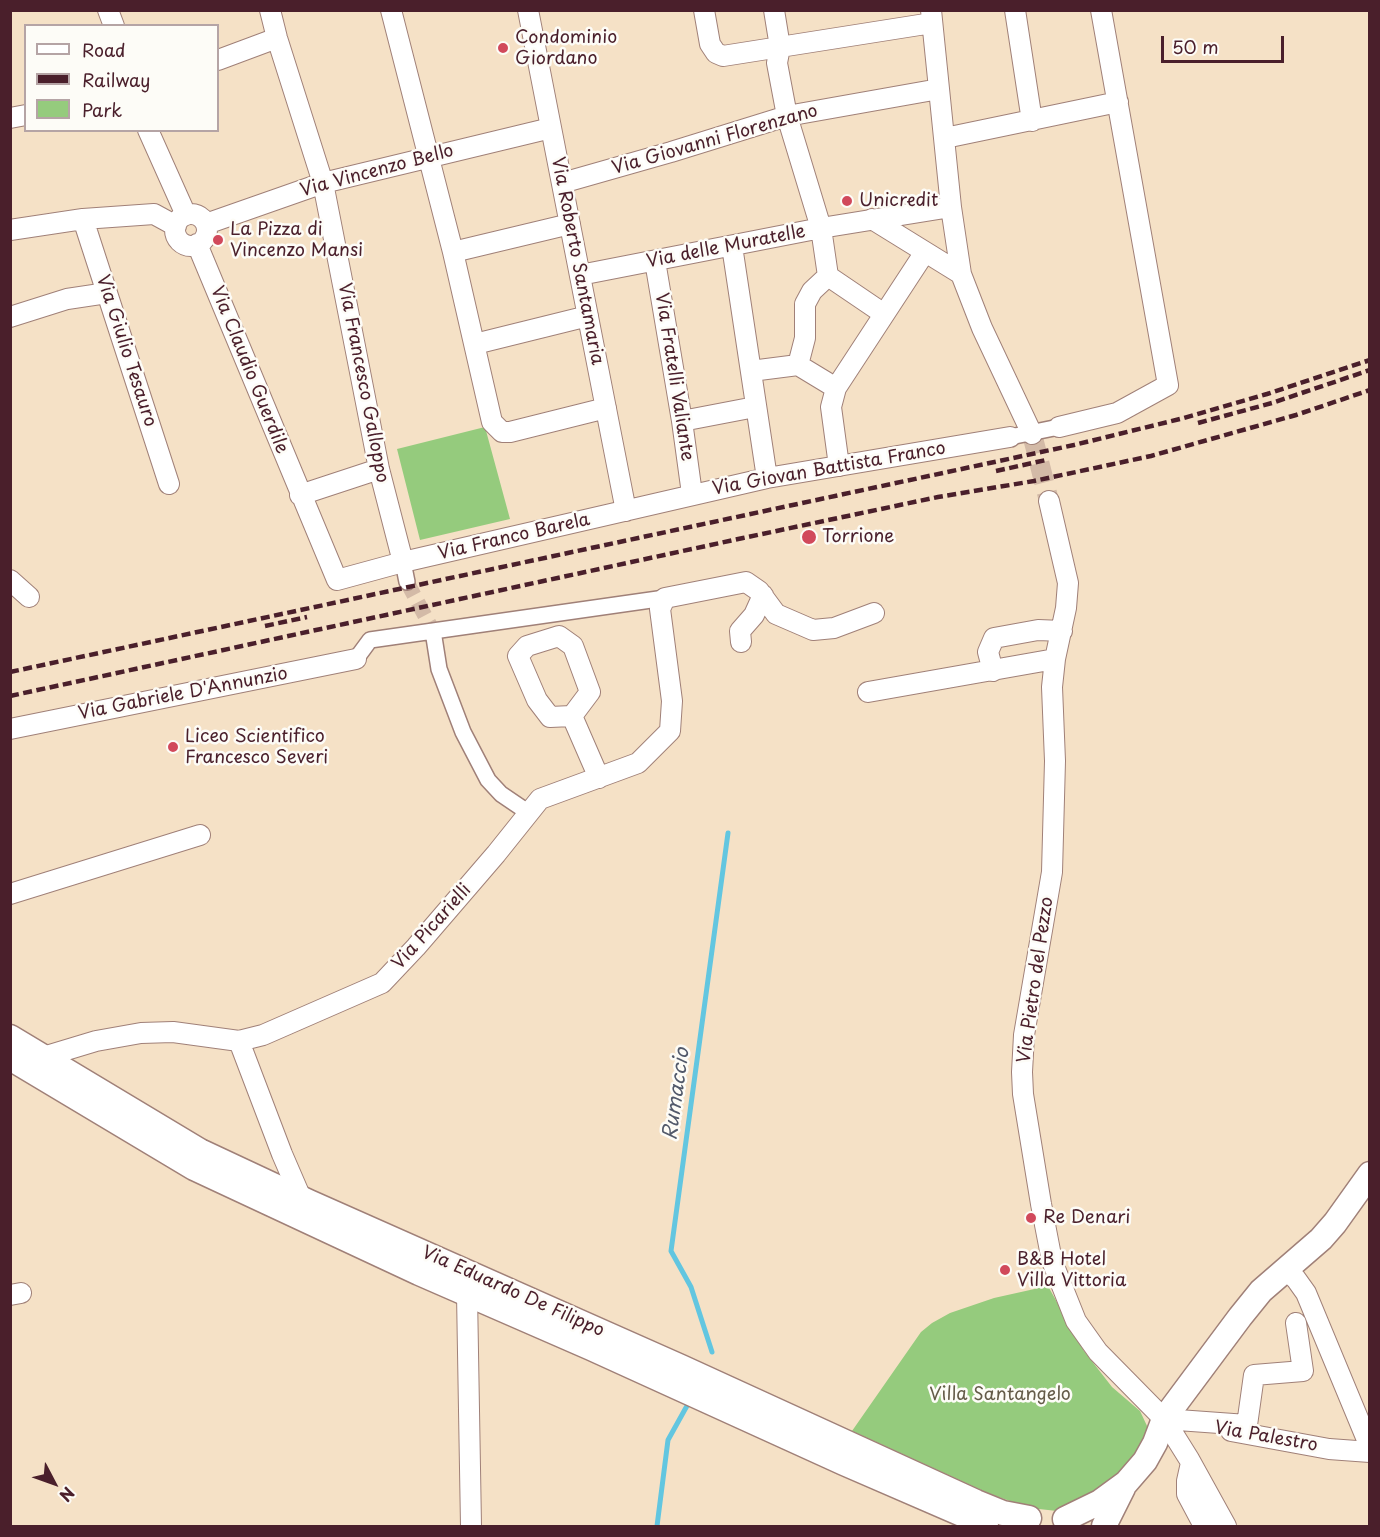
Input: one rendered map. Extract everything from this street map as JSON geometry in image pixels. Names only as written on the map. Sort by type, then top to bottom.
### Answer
[{"type":"street","name":"Via Francesco Galloppo","points":[[270,10],[323,183],[379,469],[407,582]]},
{"type":"street","points":[[391,10],[453,252],[492,422],[502,432],[510,432],[606,408]]},
{"type":"street","name":"Via Roberto Santamaria","points":[[528,10],[626,511]]},
{"type":"street","points":[[704,10],[710,44],[716,53],[723,56],[931,17],[951,207],[961,274],[982,328],[1032,434]]},
{"type":"street","points":[[774,10],[780,47],[777,63],[787,116],[822,228],[828,276],[884,314]]},
{"type":"street","points":[[1015,10],[1032,121]]},
{"type":"street","points":[[1059,427],[1117,413],[1168,385],[1101,10]]},
{"type":"street","points":[[219,60],[277,38]]},
{"type":"street","name":"Via Giovanni Florenzano","points":[[562,183],[671,153],[787,116],[939,89]]},
{"type":"street","points":[[945,138],[1118,102]]},
{"type":"street","name":"Via Vincenzo Bello","points":[[206,224],[323,183],[551,128]]},
{"type":"street","points":[[10,230],[83,219],[154,214],[181,220],[196,215],[206,224],[205,237],[197,244],[188,245],[180,241],[175,232],[181,220],[149,132]]},
{"type":"street","name":"Via delle Muratelle","points":[[580,275],[822,228],[951,207]]},
{"type":"street","name":"Via Giulio Tesauro","points":[[83,219],[169,484]]},
{"type":"street","points":[[872,219],[961,274]]},
{"type":"street","points":[[453,252],[570,224]]},
{"type":"street","name":"Via Claudio Guerdile","points":[[197,244],[337,580],[403,562]]},
{"type":"street","points":[[732,246],[767,478]]},
{"type":"street","points":[[839,466],[831,407],[836,388],[925,252]]},
{"type":"street","name":"Via Fratelli Valiante","points":[[655,261],[692,494]]},
{"type":"street","points":[[798,365],[805,338],[805,304],[812,291],[828,276]]},
{"type":"street","points":[[10,317],[68,299],[107,293]]},
{"type":"street","points":[[475,344],[588,316]]},
{"type":"street","points":[[751,371],[798,365],[836,388]]},
{"type":"street","points":[[682,421],[755,407]]},
{"type":"street","name":"Via Giovan Battista Franco","points":[[626,511],[767,478],[1032,434],[1059,427]]},
{"type":"street","points":[[300,495],[379,469]]},
{"type":"street","name":"Via Pietro del Pezzo","points":[[1048,501],[1068,582],[1052,687],[1055,761],[1052,872],[1024,1035],[1023,1094],[1041,1204],[1052,1261],[1076,1321],[1098,1352],[1164,1419],[1226,1527]]},
{"type":"street","name":"Via Franco Barela","points":[[403,562],[626,511]]},
{"type":"street","points":[[10,580],[29,597]]},
{"type":"street","points":[[356,659],[370,640],[757,585]]},
{"type":"street","points":[[757,585],[776,614],[813,630],[834,628],[874,613]]},
{"type":"street","points":[[741,642],[740,631],[754,615],[757,585]]},
{"type":"street","name":"Via Picarielli","points":[[43,1057],[96,1041],[141,1033],[173,1032],[239,1041],[263,1035],[382,983],[431,930],[540,799],[638,763],[670,732],[672,701],[660,609],[665,598]]},
{"type":"street","points":[[993,671],[988,652],[994,638],[1038,630],[1062,632]]},
{"type":"street","points":[[433,631],[439,669],[463,732],[488,780],[501,794],[529,813]]},
{"type":"street","name":"Via Gabriele D'Annunzio","points":[[10,729],[356,659]]},
{"type":"street","points":[[868,692],[1055,659]]},
{"type":"street","points":[[572,716],[599,778]]},
{"type":"street","points":[[10,894],[200,835]]},
{"type":"street","name":"Via Eduardo De Filippo","points":[[10,1037],[200,1151],[301,1198],[660,1357],[1022,1522],[1071,1523]]},
{"type":"street","points":[[239,1041],[301,1198]]},
{"type":"street","name":"Via Eduardo De Filippo","points":[[13,1063],[194,1168],[467,1294],[971,1518],[986,1527]]},
{"type":"street","points":[[1071,1523],[1126,1483],[1145,1461],[1164,1419],[1240,1317],[1261,1291],[1321,1239],[1370,1174]]},
{"type":"street","points":[[1284,1269],[1296,1279],[1306,1293],[1370,1447]]},
{"type":"street","points":[[467,1294],[471,1527]]},
{"type":"street","points":[[1164,1419],[1248,1425],[1254,1375],[1303,1371],[1296,1323]]},
{"type":"street","name":"Via Palestro","points":[[1164,1419],[1329,1449],[1370,1452]]},
{"type":"street","points":[[1191,1463],[1187,1494],[1204,1527]]},
{"type":"street","points":[[1104,1527],[1126,1483]]},
{"type":"green space","points":[[485,427],[510,519],[420,540],[397,449]]},
{"type":"green space","name":"Villa Santangelo","points":[[1048,1286],[1084,1351],[1112,1387],[1140,1411],[1148,1428],[1146,1443],[1119,1481],[1066,1512],[1030,1508],[990,1494],[852,1431],[921,1332],[932,1323],[950,1313],[994,1298]]},
{"type":"waterway","name":"Rumaccio","points":[[712,1352],[691,1287],[671,1251],[728,833]]},
{"type":"waterway","name":"Rumaccio","points":[[657,1526],[668,1440],[688,1404]]},
{"type":"tunnel","points":[[1032,434],[1049,501]]},
{"type":"tunnel","points":[[407,582],[433,631]]},
{"type":"railway","points":[[10,672],[1074,445],[1184,418],[1370,360]]},
{"type":"railway","points":[[1198,423],[1272,403],[1370,370]]},
{"type":"railway","points":[[10,696],[743,538],[1151,456],[1296,415],[1370,390]]},
{"type":"railway","points":[[996,471],[1046,460]]},
{"type":"railway","points":[[265,626],[307,617]]},
{"type":"place","name":"Condominio Giordano","points":[[503,48]]},
{"type":"place","name":"Unicredit","points":[[847,201]]},
{"type":"place","name":"La Pizza di Vincenzo Mansi","points":[[218,240]]},
{"type":"place","name":"Torrione","points":[[809,537]]},
{"type":"place","name":"Liceo Scientifico Francesco Severi","points":[[173,747]]},
{"type":"place","name":"Re Denari","points":[[1031,1218]]},
{"type":"place","name":"B&B Hotel Villa Vittoria","points":[[1005,1270]]}]
